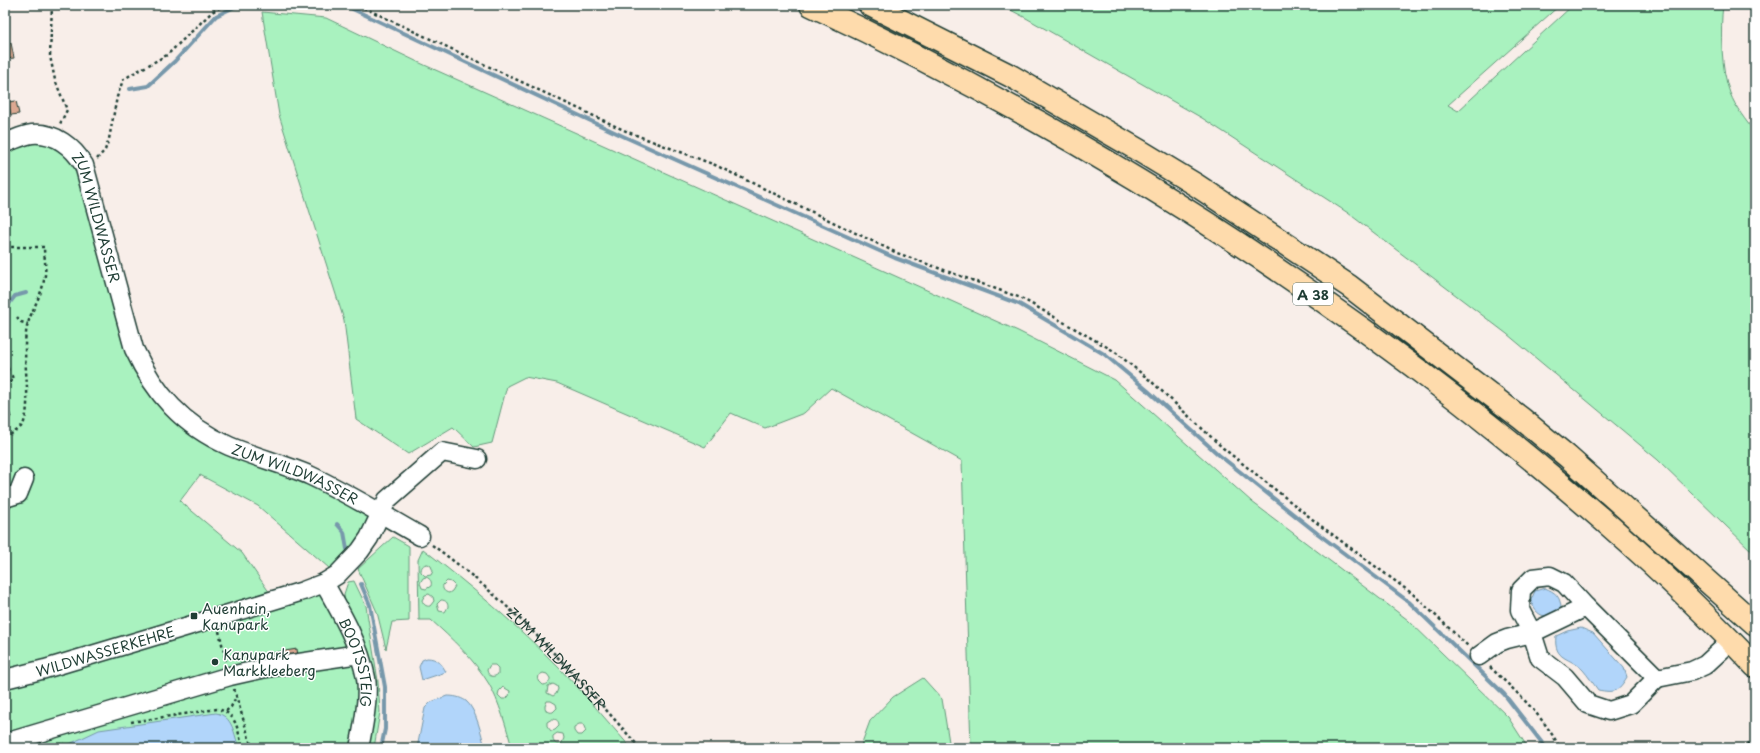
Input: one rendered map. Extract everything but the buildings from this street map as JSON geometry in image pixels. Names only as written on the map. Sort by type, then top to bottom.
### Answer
[{"type":"highway","name":"A 38","points":[[811,5],[920,58],[1067,137],[1228,236],[1335,309],[1430,378],[1557,480],[1652,564],[1755,666]]},
{"type":"highway","name":"A 38","points":[[870,5],[1010,76],[1140,151],[1196,185],[1349,286],[1568,457],[1755,624]]},
{"type":"street","points":[[5,143],[33,134],[52,136]]},
{"type":"street","name":"ZUM WILDWASSER","points":[[52,136],[67,144],[77,154],[84,165],[134,349],[144,371],[164,398],[190,424],[211,437],[230,446],[307,475],[349,494],[420,536]]},
{"type":"street","name":"WILDWASSERKEHRE","points":[[5,679],[45,669],[203,622],[324,583],[337,575],[360,551],[369,538],[387,500],[442,452],[477,459]]},
{"type":"street","points":[[5,498],[18,494],[24,479]]},
{"type":"street","points":[[1657,678],[1564,584],[1550,576],[1533,578],[1521,590],[1520,610],[1532,633],[1540,658],[1565,677],[1588,704],[1609,711],[1631,704],[1657,678],[1692,671],[1705,665],[1731,641]]},
{"type":"street","name":"BOOTSSTEIG","points":[[324,583],[348,627],[359,654],[366,680],[365,720],[359,748]]},
{"type":"street","points":[[1479,656],[1497,643],[1532,633],[1586,607]]},
{"type":"street","points":[[5,743],[229,671],[266,668],[359,654]]},
{"type":"path","points":[[52,5],[50,56],[55,80],[66,110],[52,136]]},
{"type":"path","points":[[84,165],[96,160],[105,150],[109,139],[117,97],[123,80],[167,55],[212,12],[224,5]]},
{"type":"path","points":[[358,5],[628,132],[715,165],[897,253],[1021,298],[1114,351],[1152,382],[1223,448],[1321,526],[1414,595],[1537,712],[1550,729],[1560,748]]},
{"type":"path","points":[[1755,5],[1755,10]]},
{"type":"path","points":[[5,247],[44,247],[45,275],[44,282],[28,324],[25,346],[26,383],[24,421],[19,429],[5,437]]},
{"type":"path","points":[[17,316],[21,322],[28,324]]},
{"type":"path","points":[[5,386],[13,380],[12,376],[8,374]]},
{"type":"path","name":"ZUM WILDWASSER","points":[[420,536],[493,592],[529,626],[640,748]]},
{"type":"path","points":[[218,630],[236,697],[252,748]]},
{"type":"path","points":[[226,711],[231,707],[236,697]]},
{"type":"path","points":[[127,723],[217,709],[226,711],[233,716],[243,748]]},
{"type":"path","points":[[1742,748],[1755,739]]},
{"type":"path","points":[[53,748],[65,742]]},
{"type":"green space","points":[[1001,5],[1560,5],[1448,105],[1458,111],[1573,5],[1723,5],[1722,49],[1727,84],[1738,109],[1755,132],[1755,554],[1658,460],[1507,334],[1348,213],[1202,118]]},
{"type":"green space","points":[[262,12],[326,18],[420,63],[1018,331],[1115,380],[1252,502],[1408,620],[1508,717],[1528,748],[971,748],[962,461],[831,388],[804,413],[765,428],[731,413],[705,447],[557,383],[525,377],[507,386],[492,443],[474,447],[453,427],[408,454],[356,419],[344,320],[279,115]]},
{"type":"green space","points":[[27,135],[77,154],[134,349],[172,408],[380,513],[337,575],[258,506],[200,475],[180,501],[242,553],[274,599],[324,583],[359,654],[359,748],[5,748],[5,143]]},
{"type":"green space","points":[[393,537],[409,546],[409,621],[392,622],[386,649],[377,612],[358,569]]},
{"type":"green space","points":[[423,549],[459,577],[527,636],[586,697],[631,748],[512,748],[496,698],[477,666],[447,634],[431,620],[419,620],[418,560]],"holes":[[[428,564],[431,566],[433,571],[431,575],[425,576],[421,572],[422,567]],[[426,577],[431,581],[431,586],[426,589],[422,588],[420,583],[423,578]],[[447,581],[451,582],[455,586],[449,593],[443,588],[443,585]],[[429,594],[433,597],[434,601],[430,606],[427,606],[422,600],[425,595]],[[441,600],[448,604],[445,612],[439,611],[437,604]],[[490,665],[495,665],[498,668],[498,674],[495,676],[491,676],[487,670]],[[543,673],[547,674],[550,678],[549,682],[542,685],[538,681],[539,675]],[[553,684],[557,686],[558,689],[556,694],[553,696],[547,693],[548,686]],[[503,687],[510,691],[509,696],[506,699],[502,699],[498,695],[499,691]],[[547,701],[551,701],[556,704],[557,708],[553,712],[548,712],[545,706]],[[552,719],[556,720],[559,726],[555,730],[551,731],[547,726],[547,722]],[[579,724],[583,724],[586,731],[582,735],[577,735],[574,731],[574,727]],[[557,733],[563,734],[564,738],[562,743],[557,744],[553,740],[553,736]]]},
{"type":"green space","points":[[354,581],[366,606],[378,681],[380,712],[374,748],[367,748],[372,720],[345,605],[344,594],[348,582]]},
{"type":"green space","points":[[923,678],[942,699],[950,748],[860,748],[870,721],[893,697]]},
{"type":"water","points":[[1545,588],[1552,591],[1556,595],[1561,607],[1552,615],[1543,616],[1539,614],[1533,606],[1531,600],[1535,591]]},
{"type":"water","points":[[1581,628],[1593,633],[1624,668],[1627,677],[1621,686],[1615,690],[1598,690],[1583,670],[1564,658],[1557,650],[1556,636],[1567,631]]},
{"type":"water","points":[[427,658],[434,659],[439,662],[446,672],[422,680],[419,667],[422,660]]},
{"type":"water","points":[[447,696],[461,699],[470,705],[478,723],[485,748],[417,748],[425,708],[431,702]]},
{"type":"water","points":[[216,713],[226,718],[232,726],[239,748],[61,748],[99,730]]},
{"type":"waterway","points":[[130,89],[148,86],[175,61],[216,16],[238,5]]},
{"type":"waterway","points":[[344,5],[625,137],[895,258],[1019,304],[1104,354],[1147,390],[1219,455],[1317,533],[1409,602],[1504,694],[1546,748]]},
{"type":"waterway","points":[[5,309],[15,296],[26,293]]},
{"type":"waterway","points":[[337,524],[344,532],[347,549]]},
{"type":"waterway","points":[[361,584],[370,605],[385,687],[385,729],[381,748]]},
{"type":"place","name":"Auenhain, Kanupark","points":[[194,616]]},
{"type":"place","name":"Kanupark Markkleeberg","points":[[215,662]]}]
